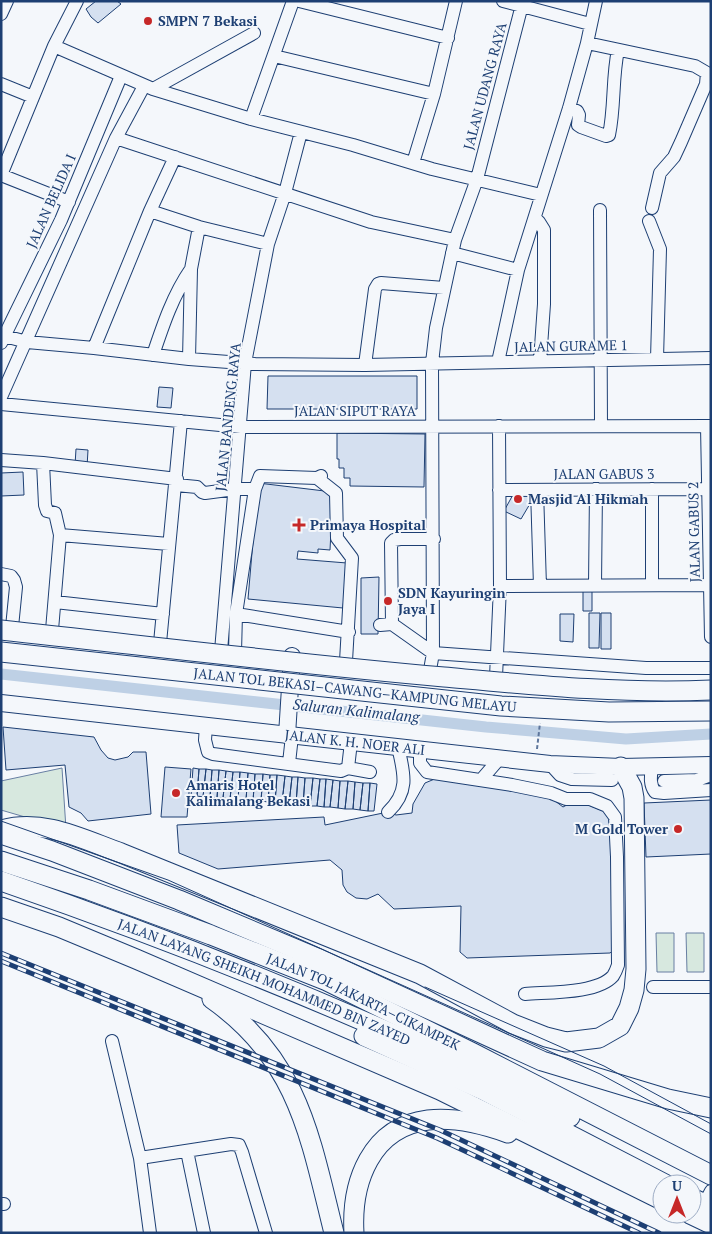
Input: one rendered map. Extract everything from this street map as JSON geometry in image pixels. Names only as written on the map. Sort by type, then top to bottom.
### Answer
[{"type":"highway","name":"JALAN TOL BEKASI–CAWANG–KAMPUNG MELAYU","points":[[5,627],[403,674],[590,690],[711,690]]},
{"type":"highway","name":"JALAN TOL BEKASI–CAWANG–KAMPUNG MELAYU","points":[[1,652],[501,706],[610,712],[711,711]]},
{"type":"highway","points":[[1,830],[20,826],[36,826],[70,834],[121,852],[420,974],[513,1024],[546,1037],[566,1042],[599,1038],[620,1026],[629,1008],[634,990],[636,969],[634,798],[632,787],[617,774]]},
{"type":"highway","points":[[1,834],[52,851],[188,904],[316,958],[542,1061],[668,1099],[711,1108]]},
{"type":"highway","name":"JALAN TOL JAKARTA–CIKAMPEK","points":[[1,860],[89,890],[327,981],[473,1053],[711,1175]]},
{"type":"highway","name":"JALAN LAYANG SHEIKH MOHAMMED BIN ZAYED","points":[[1,881],[176,944],[332,1008],[490,1077],[703,1200]]},
{"type":"highway","name":"JALAN LAYANG SHEIKH MOHAMMED BIN ZAYED","points":[[1,892],[173,955],[335,1022],[483,1090],[652,1177]]},
{"type":"highway","points":[[1,907],[59,927],[136,958],[440,1090],[652,1195]]},
{"type":"highway","points":[[136,958],[223,1007],[246,1027],[273,1058],[289,1086],[305,1126],[320,1173],[334,1233]]},
{"type":"highway","points":[[354,1233],[355,1193],[364,1166],[381,1143],[393,1133],[410,1125],[427,1120],[461,1121],[492,1128],[561,1150]]},
{"type":"highway","points":[[703,1200],[711,1224]]},
{"type":"main road","points":[[5,627],[52,630],[228,651],[296,656],[496,677],[636,685],[711,684]]},
{"type":"main road","points":[[290,730],[296,656]]},
{"type":"main road","name":"JALAN K. H. NOER ALI","points":[[1,703],[206,726],[290,730],[351,742],[500,758],[543,760],[617,774],[652,766],[711,765]]},
{"type":"street","points":[[1,14],[7,1]]},
{"type":"street","points":[[69,202],[1,175],[54,46],[77,1]]},
{"type":"street","points":[[251,118],[293,1]]},
{"type":"street","points":[[299,1],[448,38]]},
{"type":"street","points":[[413,163],[434,94],[456,1]]},
{"type":"street","points":[[502,1],[522,4],[590,24]]},
{"type":"street","points":[[498,362],[518,270],[569,108],[596,1]]},
{"type":"street","name":"JALAN UDANG RAYA","points":[[430,670],[433,653],[434,539],[432,363],[436,328],[455,240],[476,179],[522,4]]},
{"type":"street","points":[[1,397],[10,339],[116,138],[146,87],[254,33]]},
{"type":"street","points":[[587,42],[695,66],[708,67],[708,89],[674,157],[660,173],[652,208]]},
{"type":"street","points":[[54,46],[146,87],[413,163],[541,195]]},
{"type":"street","points":[[569,108],[577,111],[579,115],[578,125],[580,127],[606,136],[609,135],[615,95],[618,50]]},
{"type":"street","points":[[274,56],[434,94]]},
{"type":"street","name":"JALAN BELIDA I","points":[[10,339],[122,77]]},
{"type":"street","points":[[1,84],[33,97]]},
{"type":"street","name":"JALAN BANDENG RAYA","points":[[228,651],[236,489],[245,363],[268,244],[285,193],[301,132]]},
{"type":"street","points":[[116,138],[371,222],[455,240]]},
{"type":"street","points":[[94,348],[174,157]]},
{"type":"street","points":[[600,210],[601,425]]},
{"type":"street","points":[[150,212],[199,227],[268,244]]},
{"type":"street","points":[[535,218],[540,222],[544,230],[544,304],[540,361]]},
{"type":"street","points":[[649,221],[660,249],[657,359]]},
{"type":"street","points":[[190,359],[191,269],[199,227]]},
{"type":"street","points":[[452,253],[518,270]]},
{"type":"street","points":[[153,355],[179,286],[191,269]]},
{"type":"street","points":[[365,365],[375,289],[378,284],[444,288]]},
{"type":"street","name":"JALAN GURAME 1","points":[[10,339],[190,359],[245,363],[365,365],[711,358]]},
{"type":"street","name":"JALAN SIPUT RAYA","points":[[1,404],[241,427],[709,426]]},
{"type":"street","points":[[160,643],[181,421]]},
{"type":"street","points":[[496,677],[500,586],[499,426]]},
{"type":"street","name":"JALAN GABUS 2","points":[[709,426],[708,489],[711,637]]},
{"type":"street","points":[[1,460],[43,463],[176,482],[197,487],[205,493],[236,489],[255,489]]},
{"type":"street","points":[[43,463],[45,505],[47,511],[55,513],[60,536],[52,630]]},
{"type":"street","points":[[228,651],[236,614],[255,489],[260,476],[319,477],[336,493],[337,538],[352,558],[346,661]]},
{"type":"street","points":[[596,489],[596,586]]},
{"type":"street","points":[[652,489],[652,585]]},
{"type":"street","name":"JALAN GABUS 3","points":[[499,490],[708,489]]},
{"type":"street","points":[[538,490],[540,586]]},
{"type":"street","points":[[60,536],[169,544]]},
{"type":"street","points":[[434,539],[400,539],[390,543],[386,624],[433,653],[646,668],[711,668]]},
{"type":"street","points":[[1,574],[12,577],[15,583],[5,627]]},
{"type":"street","points":[[500,586],[710,585]]},
{"type":"street","points":[[55,602],[163,614]]},
{"type":"street","points":[[236,614],[348,632]]},
{"type":"street","points":[[206,726],[206,747],[208,752],[213,754],[341,771],[348,768],[370,772]]},
{"type":"street","points":[[287,763],[290,730]]},
{"type":"street","points":[[348,768],[351,742]]},
{"type":"street","points":[[408,748],[416,768],[409,788],[392,814],[403,787],[408,748]]},
{"type":"street","points":[[481,780],[500,758]]},
{"type":"street","points":[[652,766],[651,788],[655,792],[711,790]]},
{"type":"street","points":[[416,768],[427,772],[551,793],[566,799],[590,799],[607,806],[615,817],[618,965],[613,976],[589,988],[525,994]]},
{"type":"street","points":[[664,782],[697,780],[711,775]]},
{"type":"street","points":[[653,987],[711,987]]},
{"type":"street","points":[[112,1042],[140,1158],[150,1233]]},
{"type":"street","points":[[140,1158],[231,1144],[239,1145],[266,1233]]},
{"type":"street","points":[[187,1151],[204,1233]]},
{"type":"path","points":[[540,719],[543,760]]},
{"type":"shaded area","points":[[62,768],[66,829],[1,810],[1,781]]},
{"type":"shaded area","points":[[656,933],[674,933],[674,972],[657,972]]},
{"type":"shaded area","points":[[686,933],[704,933],[704,972],[687,972]]},
{"type":"building","points":[[96,1],[117,1],[121,4],[98,23],[86,9]]},
{"type":"building","points":[[268,376],[417,376],[417,409],[267,409]]},
{"type":"building","points":[[159,387],[173,388],[171,408],[157,407]]},
{"type":"building","points":[[337,433],[425,434],[424,487],[350,486],[350,478],[344,478],[344,468],[339,468]]},
{"type":"building","points":[[76,449],[88,450],[87,467],[75,465]]},
{"type":"building","points":[[23,472],[24,495],[1,496],[1,473]]},
{"type":"building","points":[[258,483],[333,492],[330,550],[318,549],[318,553],[298,551],[297,559],[347,563],[343,608],[248,599]]},
{"type":"building","points":[[515,491],[534,497],[521,519],[504,511]]},
{"type":"building","points":[[379,577],[378,634],[361,634],[361,578]]},
{"type":"building","points":[[583,588],[592,588],[592,611],[583,611]]},
{"type":"building","points":[[589,613],[600,613],[599,648],[589,648]]},
{"type":"building","points":[[601,613],[611,613],[611,649],[601,649]]},
{"type":"building","points":[[560,614],[574,614],[573,642],[560,641]]},
{"type":"building","points":[[3,727],[94,737],[108,758],[115,760],[128,757],[133,752],[146,752],[151,814],[88,821],[81,813],[69,807],[65,765],[6,770]]},
{"type":"building","name":"Amaris Hotel Kalimalang Bekasi","points":[[165,767],[191,769],[187,817],[161,817]]},
{"type":"building","points":[[193,768],[199,769],[197,796],[191,796]]},
{"type":"building","points":[[199,769],[206,769],[203,797],[197,796]]},
{"type":"building","points":[[206,769],[212,770],[210,797],[203,797]]},
{"type":"building","points":[[212,770],[219,770],[217,798],[210,797]]},
{"type":"building","points":[[219,770],[226,771],[223,798],[217,798]]},
{"type":"building","points":[[226,771],[233,772],[230,799],[223,798]]},
{"type":"building","points":[[233,772],[240,772],[238,800],[230,799]]},
{"type":"building","points":[[240,772],[248,773],[246,800],[238,800]]},
{"type":"building","points":[[248,773],[255,774],[253,801],[246,800]]},
{"type":"building","points":[[255,774],[263,774],[261,801],[253,801]]},
{"type":"building","points":[[263,774],[270,775],[268,802],[261,801]]},
{"type":"building","points":[[270,775],[277,775],[275,803],[268,802]]},
{"type":"building","points":[[277,775],[285,776],[282,803],[275,803]]},
{"type":"building","points":[[285,776],[292,777],[289,804],[282,803]]},
{"type":"building","points":[[292,777],[298,777],[296,804],[289,804]]},
{"type":"building","points":[[298,777],[305,778],[303,805],[296,804]]},
{"type":"building","points":[[305,778],[313,778],[310,806],[303,805]]},
{"type":"building","points":[[313,778],[320,779],[317,806],[310,806]]},
{"type":"building","points":[[437,778],[546,794],[563,807],[576,800],[608,813],[614,850],[615,949],[610,953],[467,958],[460,952],[461,906],[394,909],[378,894],[367,899],[356,898],[347,892],[343,885],[342,870],[330,860],[218,869],[179,853],[177,825],[324,817],[325,825],[388,812],[396,815],[412,813],[413,804],[425,783]]},
{"type":"building","points":[[320,779],[326,779],[324,807],[317,806]]},
{"type":"building","points":[[326,779],[333,780],[330,807],[324,807]]},
{"type":"building","points":[[333,780],[340,781],[338,808],[330,807]]},
{"type":"building","points":[[340,781],[348,781],[345,809],[338,808]]},
{"type":"building","points":[[348,781],[355,782],[353,809],[345,809]]},
{"type":"building","points":[[355,782],[363,783],[360,810],[353,809]]},
{"type":"building","points":[[363,783],[370,783],[368,811],[360,810]]},
{"type":"building","points":[[370,783],[377,784],[374,811],[368,811]]},
{"type":"building","name":"M Gold Tower","points":[[711,800],[711,854],[646,857],[644,803]]},
{"type":"waterway","name":"Saluran Kalimalang","points":[[1,674],[486,727],[626,739],[711,734]]},
{"type":"tram line","points":[[1,821],[168,880],[600,1074],[711,1134]]},
{"type":"tram line","points":[[425,987],[604,1066],[711,1124]]},
{"type":"railway","points":[[1,953],[440,1130],[659,1233]]},
{"type":"railway","points":[[1,961],[437,1138],[639,1233]]},
{"type":"place","name":"SMPN 7 Bekasi","points":[[148,21]]},
{"type":"place","name":"Masjid Al Hikmah","points":[[518,499]]},
{"type":"place","name":"Primaya Hospital","points":[[299,525]]},
{"type":"place","name":"SDN Kayuringin Jaya I","points":[[388,601]]},
{"type":"place","name":"Amaris Hotel Kalimalang Bekasi","points":[[176,793]]},
{"type":"place","name":"M Gold Tower","points":[[678,829]]}]
